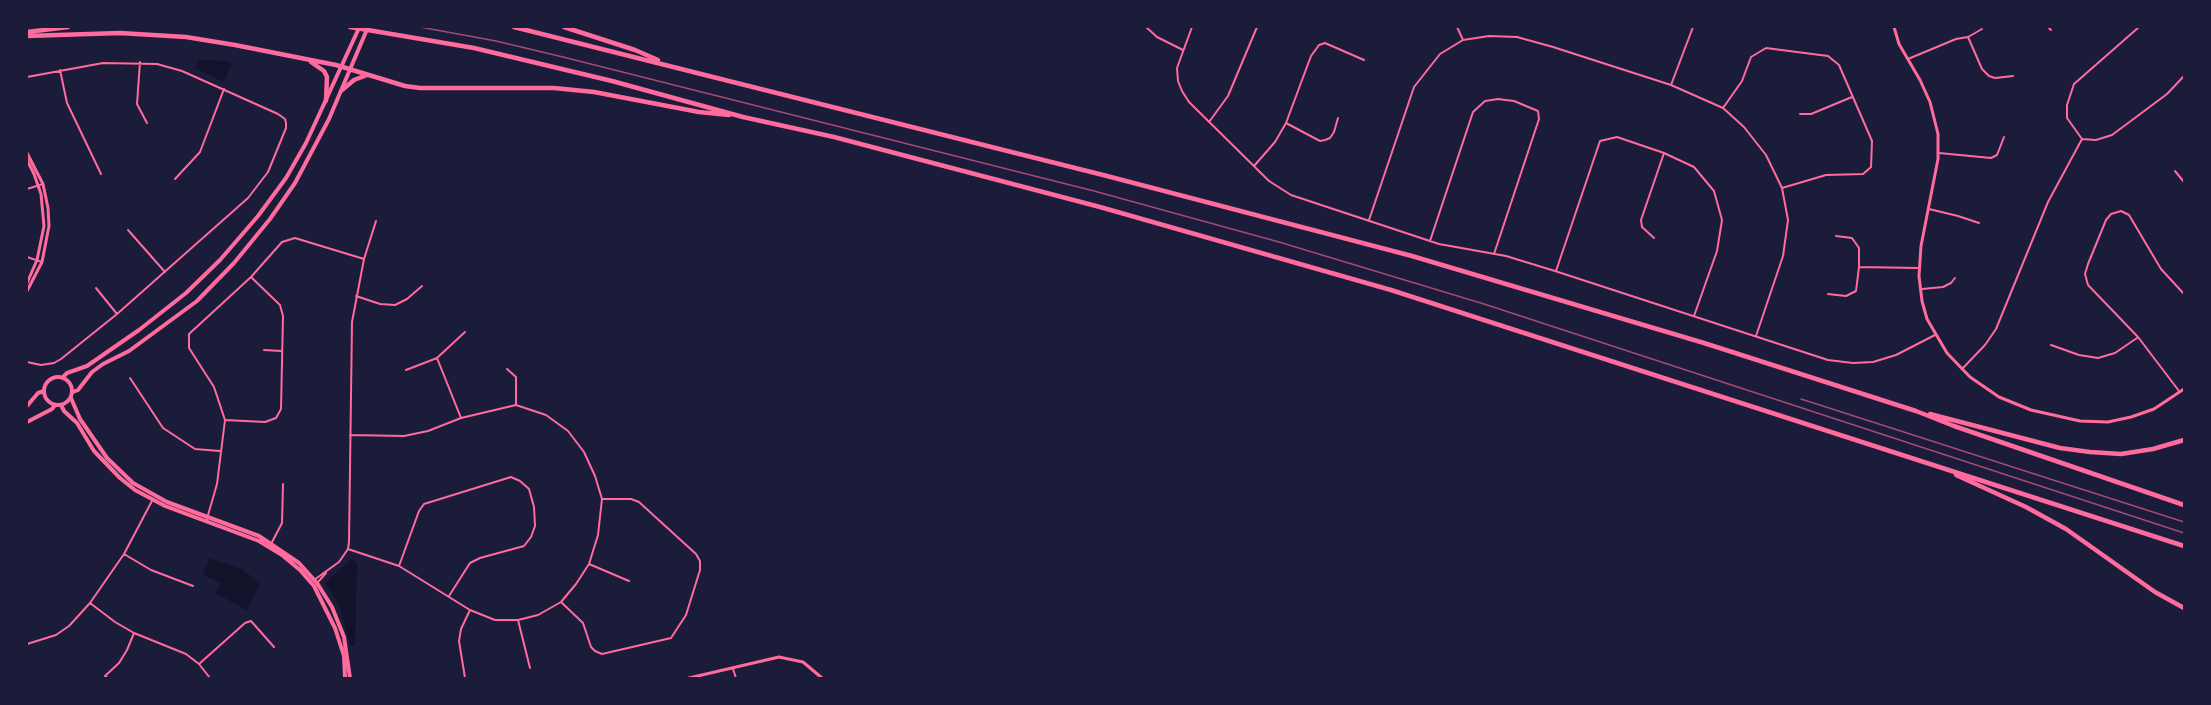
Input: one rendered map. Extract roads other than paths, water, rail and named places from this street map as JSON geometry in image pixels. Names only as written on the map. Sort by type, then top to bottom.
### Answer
[{"type":"highway","points":[[27,34],[68,27]]},
{"type":"highway","points":[[350,27],[474,48],[612,81],[743,117],[834,137],[1100,207],[1391,290],[2184,546]]},
{"type":"highway","points":[[514,27],[1412,256],[1704,343],[1916,411],[2051,446],[2090,452],[2121,453],[2153,449],[2184,440]]},
{"type":"highway","points":[[564,27],[635,50],[666,64]]},
{"type":"highway","points":[[27,34],[153,34],[235,45],[303,58],[351,69],[405,86],[554,88],[594,92],[699,112],[743,117]]},
{"type":"highway","points":[[303,58],[318,65],[324,71],[327,78],[326,101]]},
{"type":"highway","points":[[342,90],[354,80],[367,75]]},
{"type":"highway","points":[[1916,411],[2184,505]]},
{"type":"highway","points":[[1943,468],[2066,528],[2137,580],[2184,606]]},
{"type":"main road","points":[[63,377],[67,373],[87,366],[139,330],[186,293],[220,260],[258,216],[285,178],[326,101],[360,27]]},
{"type":"main road","points":[[73,392],[78,390],[92,372],[129,351],[197,301],[270,219],[295,183],[329,119],[368,27]]},
{"type":"main road","points":[[63,377],[70,383],[73,392],[71,398],[61,405],[55,405],[47,400],[44,391],[45,384],[50,379],[63,377]]},
{"type":"main road","points":[[27,406],[38,393],[44,391]]},
{"type":"main road","points":[[71,398],[84,425],[113,465],[153,498]]},
{"type":"main road","points":[[27,422],[52,409],[55,405]]},
{"type":"main road","points":[[61,405],[77,423],[94,451],[126,483],[153,498],[271,545],[314,583],[332,607],[344,637],[350,678]]},
{"type":"main road","points":[[314,583],[330,614],[339,639],[344,656],[345,678]]},
{"type":"street","points":[[1146,27],[1157,37],[1183,50]]},
{"type":"street","points":[[1192,27],[1177,68],[1178,81],[1189,102],[1272,184],[1287,194],[1430,241],[1494,254],[1555,271],[1828,360],[1853,363],[1873,362],[1890,357],[1935,335]]},
{"type":"street","points":[[1209,122],[1228,96],[1257,27]]},
{"type":"street","points":[[1457,27],[1462,40]]},
{"type":"street","points":[[1671,85],[1693,27]]},
{"type":"street","points":[[1894,27],[1899,44],[1930,102],[1937,127],[1939,153],[1919,268],[1920,290],[1924,310],[1935,335],[1961,369],[1989,391],[2009,402],[2031,410],[2080,421],[2108,422],[2132,417],[2154,409],[2184,389]]},
{"type":"street","points":[[2082,139],[2067,118],[2067,105],[2074,84],[2139,27]]},
{"type":"street","points":[[1908,59],[1956,39],[1968,38],[1982,29]]},
{"type":"street","points":[[1369,221],[1414,87],[1440,54],[1462,40],[1489,36],[1517,37],[1671,85],[1723,108],[1743,127],[1766,155],[1782,188],[1788,220],[1783,256],[1756,336]]},
{"type":"street","points":[[1968,38],[1982,69],[1989,76],[1995,78],[2013,76]]},
{"type":"street","points":[[1254,166],[1275,142],[1286,123],[1311,56],[1319,45],[1325,43],[1364,60]]},
{"type":"street","points":[[1723,108],[1742,81],[1751,57],[1766,48],[1828,56],[1839,65],[1872,141],[1871,167],[1863,174],[1826,175],[1782,188]]},
{"type":"street","points":[[140,62],[137,104],[147,123]]},
{"type":"street","points":[[27,77],[103,63],[157,64],[182,71],[282,116],[285,119],[286,128],[268,172],[248,198],[117,314],[58,362],[41,365],[27,362]]},
{"type":"street","points":[[60,70],[67,103],[101,174]]},
{"type":"street","points":[[2082,139],[2096,140],[2112,135],[2167,94],[2184,76]]},
{"type":"street","points":[[175,179],[200,152],[224,89]]},
{"type":"street","points":[[1800,114],[1811,114],[1852,97]]},
{"type":"street","points":[[1430,241],[1473,112],[1485,101],[1498,99],[1514,101],[1538,111],[1539,119],[1494,254]]},
{"type":"street","points":[[1286,123],[1320,141],[1330,138],[1338,117]]},
{"type":"street","points":[[1555,271],[1600,141],[1617,137],[1664,153],[1694,167],[1714,191],[1722,220],[1716,252],[1694,316]]},
{"type":"street","points":[[1939,153],[1991,158],[1997,155],[2004,137]]},
{"type":"street","points":[[1961,369],[1985,345],[1996,329],[2048,202],[2082,139]]},
{"type":"street","points":[[27,153],[43,184],[49,225],[40,261],[27,291]]},
{"type":"street","points":[[1654,238],[1642,227],[1641,220],[1664,153]]},
{"type":"street","points":[[27,160],[38,185],[44,207],[40,261],[27,283]]},
{"type":"street","points":[[2175,171],[2184,182]]},
{"type":"street","points":[[27,189],[43,184]]},
{"type":"street","points":[[1929,209],[1979,223]]},
{"type":"street","points":[[2180,392],[2138,337],[2088,285],[2085,274],[2106,220],[2111,214],[2121,211],[2129,215],[2161,269],[2184,294]]},
{"type":"street","points":[[314,583],[339,562],[348,549],[352,322],[363,259],[376,221]]},
{"type":"street","points":[[128,231],[165,272]]},
{"type":"street","points":[[1828,294],[1846,296],[1856,291],[1859,248],[1852,238],[1836,236]]},
{"type":"street","points":[[206,520],[217,484],[225,420],[214,387],[189,348],[189,334],[250,277],[282,242],[295,238],[363,259]]},
{"type":"street","points":[[27,257],[40,261]]},
{"type":"street","points":[[1859,267],[1919,268]]},
{"type":"street","points":[[225,420],[264,422],[276,418],[281,409],[283,316],[280,305],[250,277]]},
{"type":"street","points":[[1920,290],[1943,286],[1952,283],[1955,279]]},
{"type":"street","points":[[356,296],[380,304],[394,305],[407,299],[422,286]]},
{"type":"street","points":[[96,288],[117,314]]},
{"type":"street","points":[[406,370],[437,358],[465,332]]},
{"type":"street","points":[[2051,345],[2079,355],[2098,358],[2115,353],[2138,337]]},
{"type":"street","points":[[264,350],[281,351]]},
{"type":"street","points":[[437,358],[461,418]]},
{"type":"street","points":[[507,369],[516,377],[516,405]]},
{"type":"street","points":[[130,378],[163,428],[195,449],[220,452]]},
{"type":"street","points":[[348,549],[399,566],[470,610],[495,620],[518,620],[538,615],[561,602],[576,584],[589,564],[598,535],[602,499],[584,452],[568,431],[546,415],[516,405],[461,418],[428,431],[404,436],[350,435]]},
{"type":"street","points":[[399,566],[419,511],[424,504],[511,477],[520,481],[529,489],[534,507],[535,526],[531,537],[524,546],[470,563],[448,597]]},
{"type":"street","points":[[271,545],[282,523],[283,484]]},
{"type":"street","points":[[27,644],[56,635],[69,626],[90,603],[124,554],[153,498]]},
{"type":"street","points":[[561,602],[583,624],[591,647],[602,654],[671,638],[686,615],[700,570],[700,561],[696,554],[639,502],[631,499],[602,499]]},
{"type":"street","points":[[124,554],[152,570],[193,586]]},
{"type":"street","points":[[589,564],[629,581]]},
{"type":"street","points":[[90,603],[134,633],[173,647],[199,664],[210,678]]},
{"type":"street","points":[[465,678],[459,640],[461,628],[470,610]]},
{"type":"street","points":[[518,620],[530,668]]},
{"type":"street","points":[[199,664],[245,623],[251,621],[274,647]]},
{"type":"street","points":[[105,677],[128,650],[134,633]]},
{"type":"street","points":[[688,678],[779,657],[788,657],[803,662],[822,678]]},
{"type":"street","points":[[733,669],[736,678]]},
{"type":"railway","points":[[420,27],[496,41],[563,57],[1094,191],[1279,242],[1484,304],[2184,533]]},
{"type":"railway","points":[[1801,399],[2184,522]]}]
